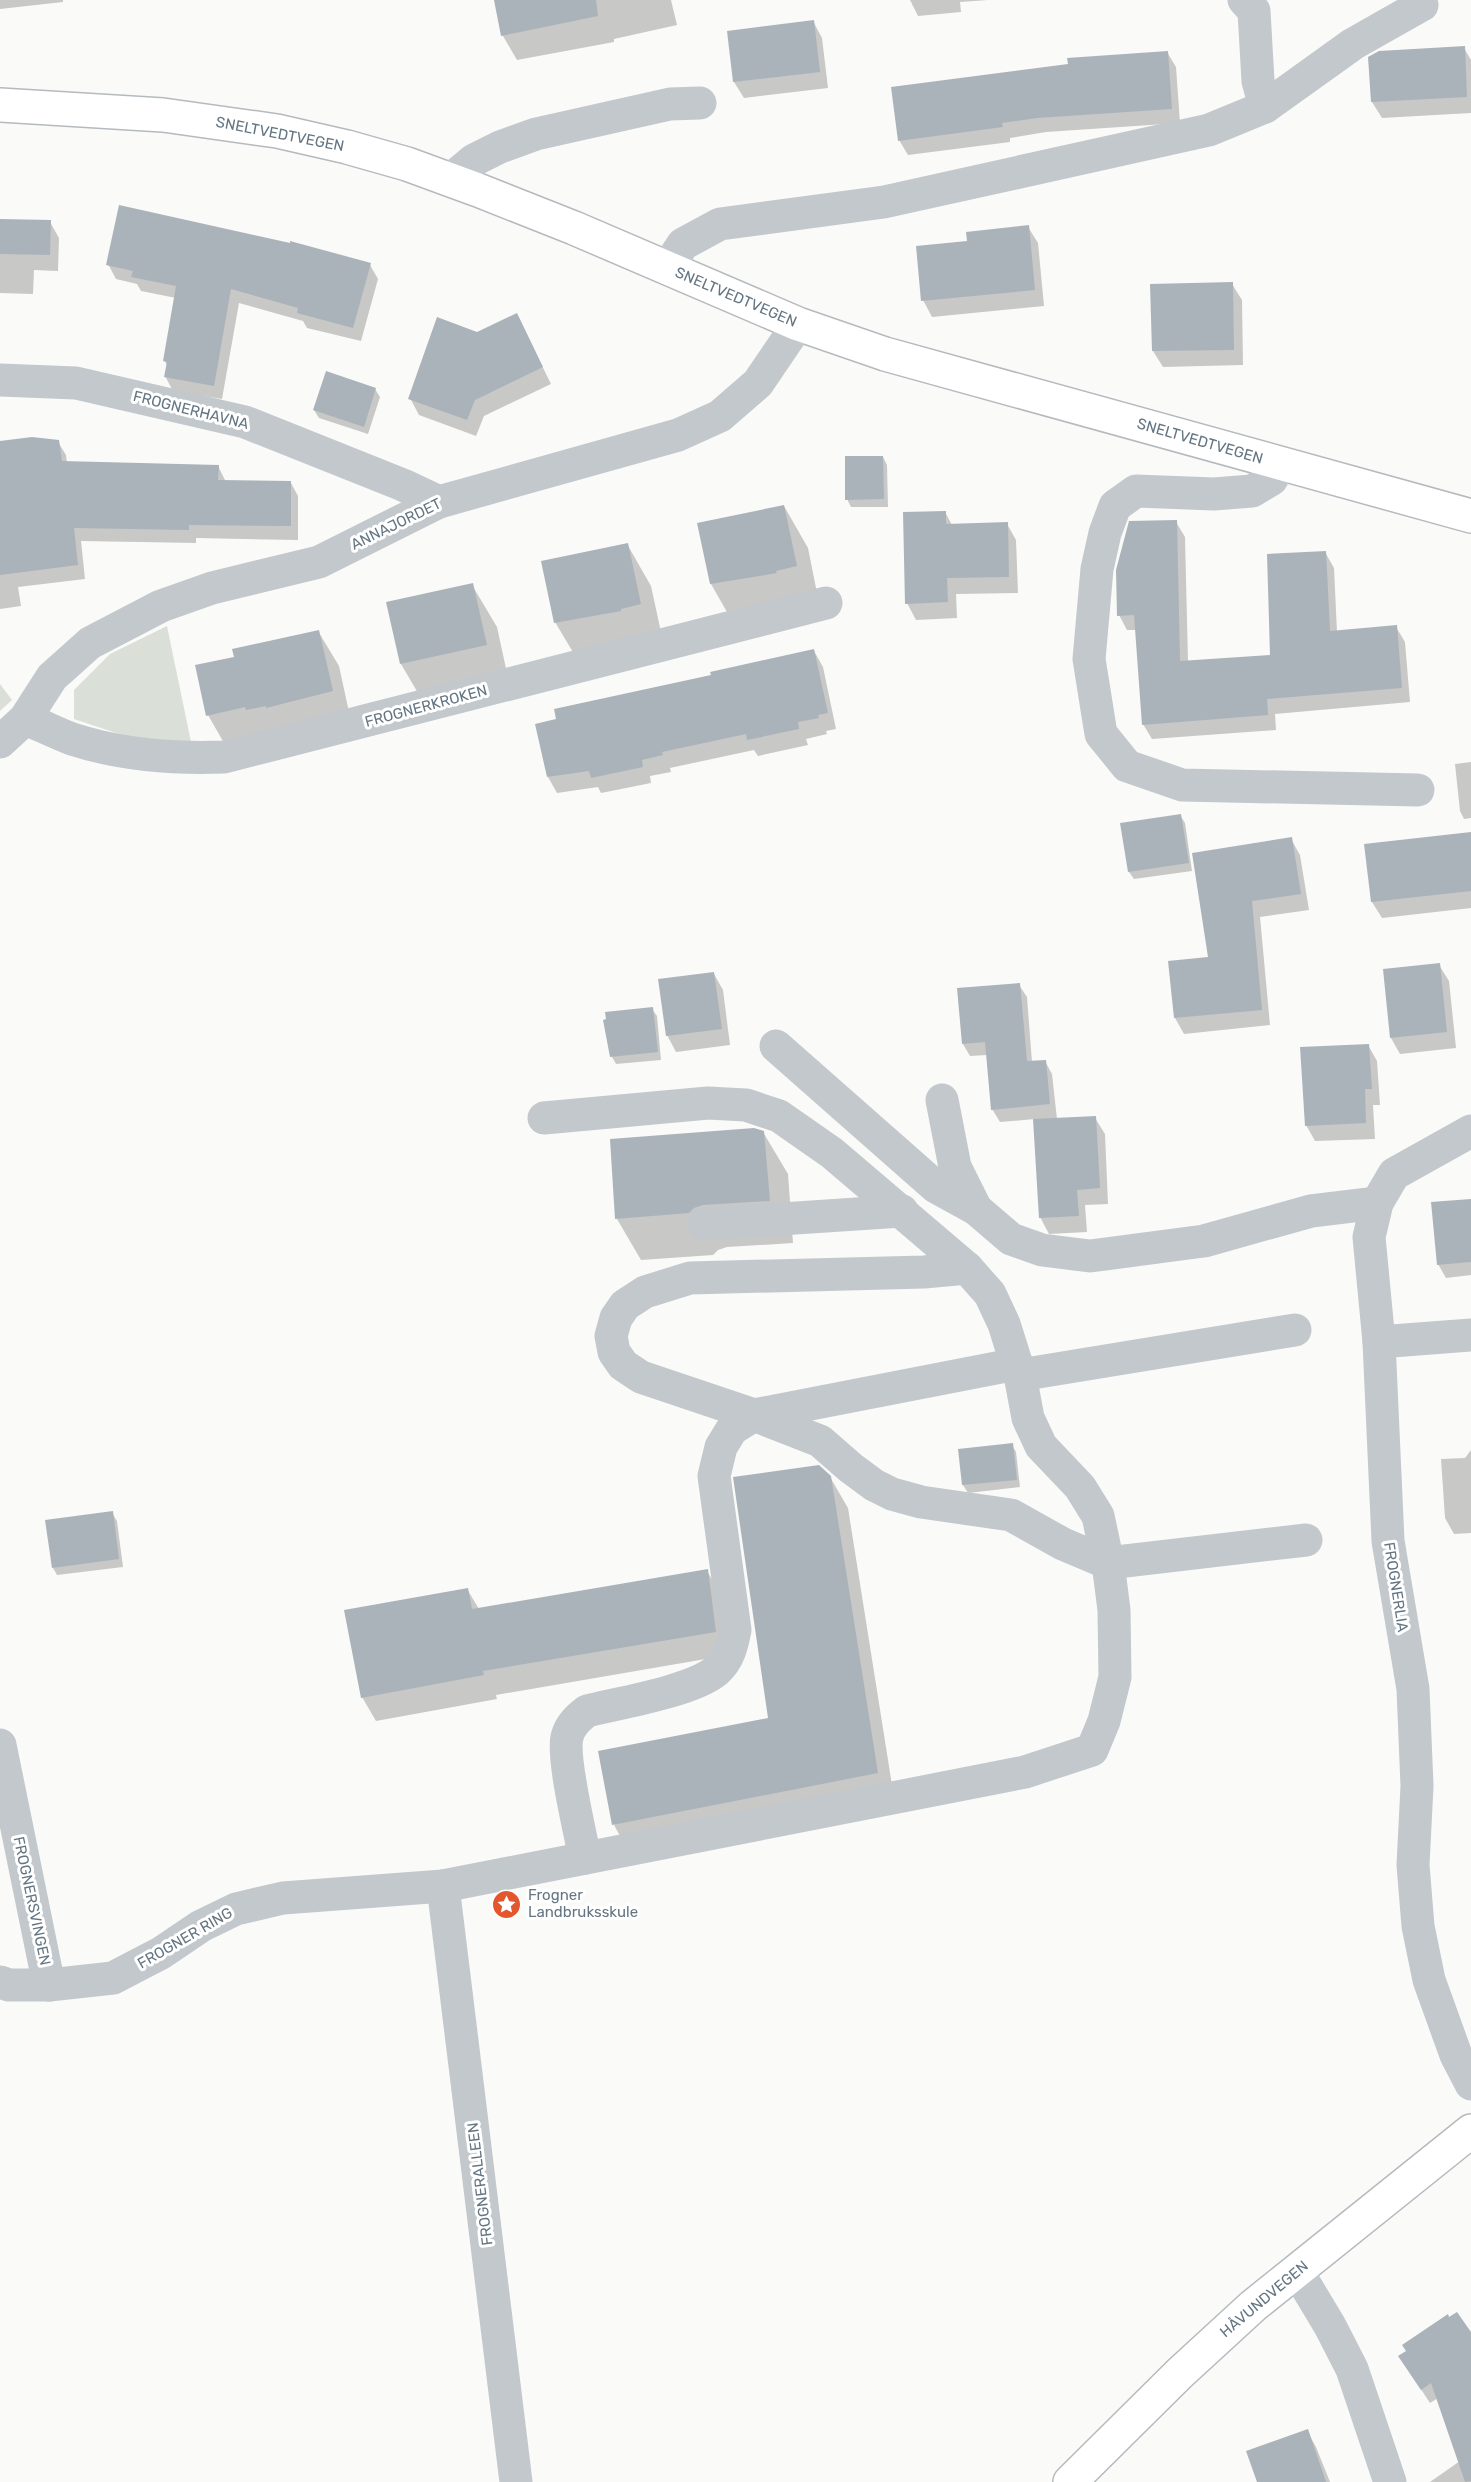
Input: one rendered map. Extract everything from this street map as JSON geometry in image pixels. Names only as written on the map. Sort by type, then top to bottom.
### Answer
[{"type":"main road","name":"SNELTVEDTVEGEN","points":[[0,105],[163,115],[233,123],[347,147],[407,164],[450,180],[667,267],[798,324],[885,354],[1471,516]]},
{"type":"main road","name":"HÅVUNDVEGEN","points":[[1070,2482],[1180,2373],[1253,2306],[1471,2131]]},
{"type":"street","points":[[1244,0],[1254,11],[1258,81],[1265,107]]},
{"type":"street","points":[[667,267],[683,244],[720,224],[884,202],[1209,130],[1265,107],[1353,44],[1422,5]]},
{"type":"street","points":[[450,180],[474,160],[500,147],[536,134],[670,104],[700,103]]},
{"type":"street","name":"ANNAJORDET","points":[[0,742],[25,719],[52,677],[90,643],[161,606],[212,588],[318,562],[439,502],[678,435],[720,416],[758,383],[798,324]]},
{"type":"street","name":"FROGNERHAVNA","points":[[0,380],[76,383],[245,422],[403,484],[439,502]]},
{"type":"street","points":[[1279,463],[1272,479],[1252,491],[1215,494],[1136,491],[1115,506],[1105,533],[1097,569],[1089,659],[1101,734],[1127,766],[1182,785],[1418,789]]},
{"type":"street","name":"FROGNERKROKEN","points":[[25,719],[73,739],[135,754],[186,758],[224,757],[826,603]]},
{"type":"street","points":[[776,1046],[936,1187],[976,1209],[1011,1239],[1042,1250],[1090,1256],[1204,1241],[1311,1211],[1377,1203]]},
{"type":"street","points":[[942,1100],[955,1167],[976,1209]]},
{"type":"street","points":[[544,1118],[708,1103],[746,1105],[779,1116],[832,1153],[968,1268],[990,1294],[1004,1324],[1018,1370],[1028,1418],[1041,1446],[1080,1487],[1098,1516],[1108,1563]]},
{"type":"street","name":"FROGNERLIA","points":[[1471,1131],[1394,1174],[1377,1203],[1369,1237],[1379,1342],[1388,1541],[1413,1689],[1416,1785],[1413,1865],[1418,1926],[1429,1980],[1456,2055],[1471,2084]]},
{"type":"street","points":[[704,1224],[902,1211]]},
{"type":"street","points":[[968,1268],[924,1272],[690,1278],[645,1292],[625,1305],[616,1318],[612,1336],[614,1352],[623,1365],[641,1377],[754,1414],[820,1441],[874,1485],[892,1494],[921,1502],[1011,1515],[1063,1544],[1108,1563],[1306,1540]]},
{"type":"street","points":[[585,1858],[567,1756],[567,1738],[574,1721],[586,1711],[691,1685],[716,1671],[731,1651],[735,1630],[714,1476],[721,1447],[732,1429],[754,1414],[1018,1370],[1295,1330]]},
{"type":"street","points":[[1379,1342],[1471,1335]]},
{"type":"street","name":"FROGNER RING","points":[[0,1982],[9,1985],[49,1985],[113,1978],[161,1953],[201,1926],[236,1909],[283,1898],[443,1886],[1025,1772],[1092,1750],[1104,1721],[1115,1677],[1114,1610],[1108,1563]]},
{"type":"street","name":"FROGNERSVINGEN","points":[[0,1746],[49,1985]]},
{"type":"street","name":"FROGNERALLEEN","points":[[443,1886],[516,2482]]},
{"type":"street","points":[[1297,2271],[1330,2326],[1352,2369],[1390,2482]]},
{"type":"shaded area","points":[[167,626],[191,742],[140,741],[74,719],[74,690],[110,654]]},
{"type":"shaded area","points":[[0,684],[12,700],[0,711]]},
{"type":"building","points":[[494,0],[596,0],[598,16],[501,36]]},
{"type":"building","points":[[814,20],[820,72],[733,82],[727,31]]},
{"type":"building","points":[[1465,46],[1467,97],[1371,102],[1368,57],[1379,51]]},
{"type":"building","points":[[1168,51],[1172,109],[1037,118],[1002,123],[1003,127],[898,141],[891,87],[1068,64],[1067,58]]},
{"type":"building","points":[[119,205],[290,243],[290,241],[371,263],[353,328],[297,313],[298,308],[231,289],[214,386],[164,377],[167,362],[163,361],[176,286],[131,277],[133,271],[106,265]]},
{"type":"building","points":[[0,219],[51,220],[50,255],[0,254]]},
{"type":"building","points":[[1029,225],[1035,290],[921,301],[916,246],[967,241],[966,232]]},
{"type":"building","points":[[1233,282],[1234,350],[1152,351],[1150,284]]},
{"type":"building","points":[[517,313],[543,367],[475,400],[467,420],[408,399],[437,317],[477,332]]},
{"type":"building","points":[[326,371],[376,388],[364,427],[313,410]]},
{"type":"building","points":[[32,437],[59,440],[62,461],[219,465],[218,480],[291,481],[291,526],[189,525],[189,530],[74,528],[78,565],[0,575],[0,441]]},
{"type":"building","points":[[845,456],[883,456],[884,499],[845,500]]},
{"type":"building","points":[[784,505],[797,566],[776,571],[777,573],[710,584],[697,523]]},
{"type":"building","points":[[946,511],[946,524],[1008,522],[1009,577],[947,578],[948,602],[905,604],[903,512]]},
{"type":"building","points":[[1177,520],[1180,661],[1270,655],[1267,554],[1326,551],[1330,631],[1397,625],[1402,688],[1267,699],[1268,715],[1142,725],[1134,615],[1117,616],[1116,570],[1129,521]]},
{"type":"building","points":[[628,543],[641,604],[621,609],[621,611],[554,623],[541,561]]},
{"type":"building","points":[[473,583],[487,645],[400,664],[386,602]]},
{"type":"building","points":[[319,630],[333,691],[266,708],[266,706],[246,710],[245,707],[206,716],[195,665],[234,657],[232,649]]},
{"type":"building","points":[[814,649],[828,713],[818,715],[819,718],[798,722],[799,729],[747,740],[746,734],[662,752],[663,755],[642,760],[643,767],[591,778],[589,771],[547,777],[535,724],[556,719],[554,709],[711,675],[710,672]]},
{"type":"building","points":[[1181,814],[1189,863],[1128,872],[1120,823]]},
{"type":"building","points":[[1471,832],[1471,891],[1371,902],[1364,844]]},
{"type":"building","points":[[1292,837],[1301,894],[1252,901],[1262,1010],[1174,1018],[1168,961],[1208,957],[1192,853]]},
{"type":"building","points":[[1440,963],[1447,1032],[1390,1038],[1383,969]]},
{"type":"building","points":[[714,972],[722,1029],[666,1036],[658,979]]},
{"type":"building","points":[[1020,983],[1027,1061],[1046,1060],[1050,1104],[991,1110],[985,1042],[962,1044],[957,988]]},
{"type":"building","points":[[653,1007],[658,1052],[610,1057],[603,1020],[606,1019],[605,1012]]},
{"type":"building","points":[[1369,1044],[1372,1089],[1365,1089],[1366,1123],[1305,1126],[1300,1047]]},
{"type":"building","points":[[1096,1116],[1100,1188],[1077,1190],[1079,1216],[1039,1218],[1033,1119]]},
{"type":"building","points":[[754,1128],[764,1131],[770,1201],[703,1205],[694,1208],[689,1213],[615,1219],[610,1139]]},
{"type":"building","points":[[1471,1199],[1471,1262],[1437,1265],[1431,1202]]},
{"type":"building","points":[[1013,1443],[1017,1480],[962,1485],[958,1449]]},
{"type":"building","points":[[819,1465],[831,1476],[878,1773],[612,1825],[598,1751],[768,1718],[733,1477]]},
{"type":"building","points":[[113,1511],[119,1559],[52,1568],[45,1520]]},
{"type":"building","points":[[708,1569],[716,1632],[483,1671],[484,1675],[361,1698],[344,1610],[468,1588],[472,1609]]},
{"type":"building","points":[[1457,2312],[1471,2332],[1471,2481],[1465,2482],[1431,2383],[1421,2390],[1398,2356],[1406,2351],[1402,2345],[1448,2314],[1449,2317]]},
{"type":"building","points":[[1308,2429],[1326,2482],[1257,2482],[1246,2451]]},
{"type":"place","name":"Frogner Landbruksskule","points":[[507,1904]]}]
